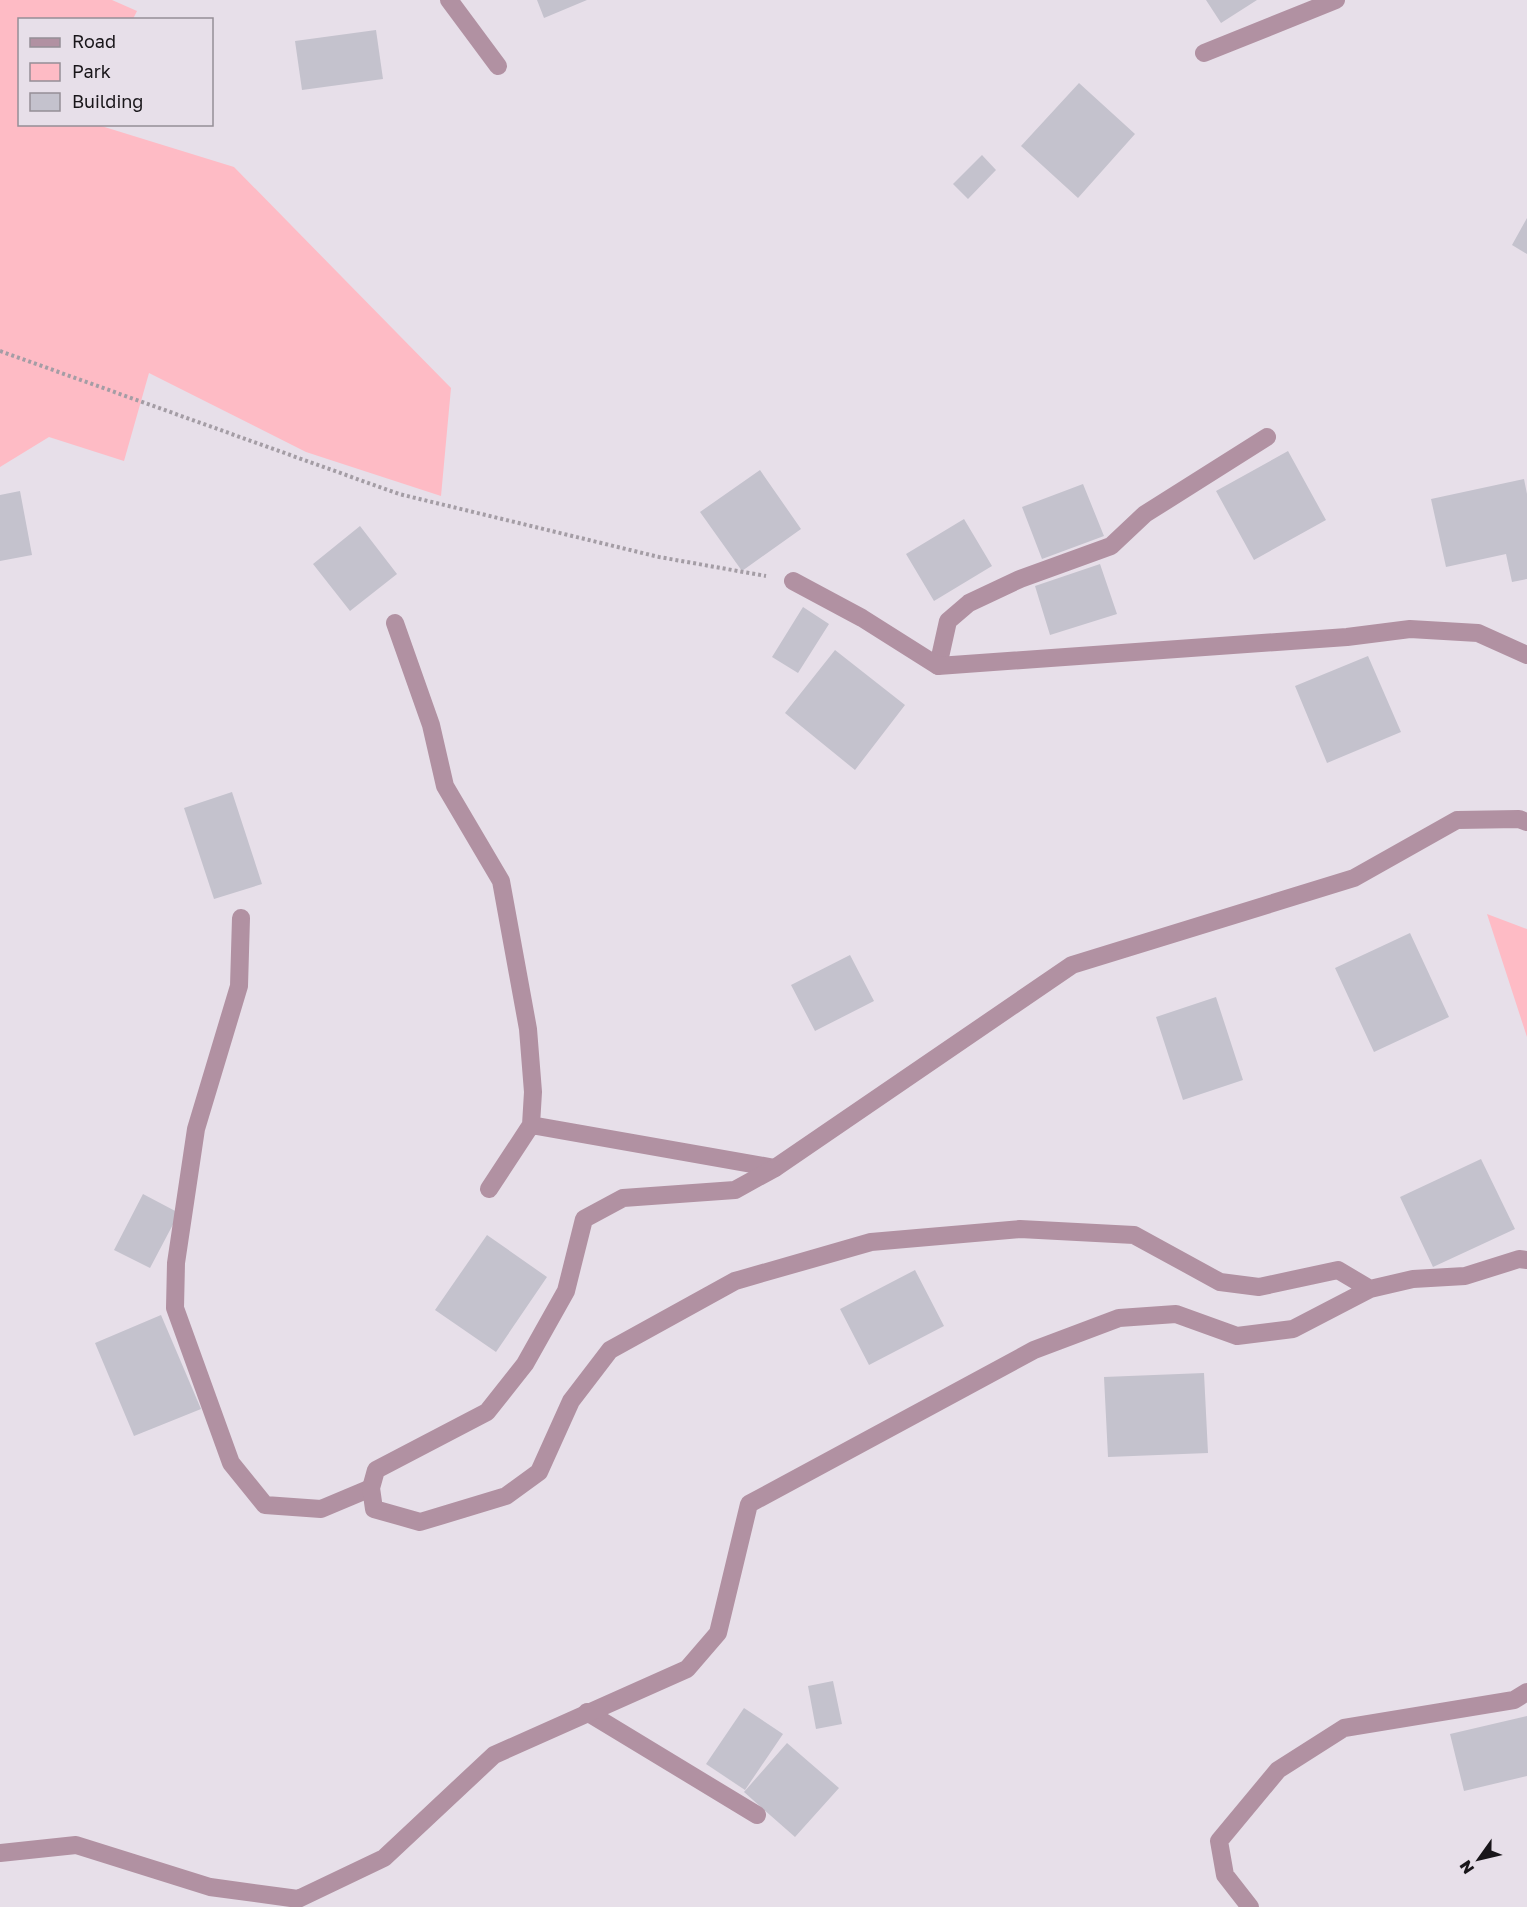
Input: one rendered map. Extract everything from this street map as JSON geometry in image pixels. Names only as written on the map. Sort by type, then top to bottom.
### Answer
[{"type":"street","points":[[449,0],[498,66]]},
{"type":"street","points":[[1204,52],[1336,0]]},
{"type":"street","points":[[938,666],[948,621],[969,603],[1020,579],[1111,546],[1145,514],[1267,437]]},
{"type":"street","points":[[793,581],[862,618],[938,666],[1335,638],[1410,629],[1478,633],[1527,655]]},
{"type":"street","points":[[395,622],[431,725],[445,786],[501,881],[528,1029],[534,1092],[531,1125],[489,1189]]},
{"type":"street","points":[[1370,1288],[1338,1270],[1259,1287],[1220,1282],[1134,1235],[1020,1229],[871,1242],[735,1281],[610,1350],[571,1401],[539,1472],[506,1496],[420,1522],[374,1509],[371,1488],[376,1470],[486,1412],[525,1364],[566,1291],[584,1219],[623,1198],[735,1190],[775,1168],[1072,965],[1354,878],[1457,820],[1519,819],[1527,822]]},
{"type":"street","points":[[241,918],[238,986],[196,1129],[176,1263],[175,1308],[231,1463],[265,1505],[321,1509],[371,1488]]},
{"type":"street","points":[[531,1125],[775,1168]]},
{"type":"street","points":[[0,1853],[76,1845],[210,1887],[298,1899],[384,1858],[494,1755],[687,1669],[718,1633],[749,1504],[1034,1350],[1119,1318],[1176,1314],[1237,1336],[1293,1329],[1370,1288],[1413,1279],[1464,1276],[1519,1259],[1527,1260]]},
{"type":"street","points":[[1250,1907],[1225,1875],[1219,1841],[1278,1770],[1344,1728],[1523,1699]]},
{"type":"street","points":[[587,1712],[757,1815]]},
{"type":"path","points":[[0,351],[399,494],[660,557],[793,581]]},
{"type":"green space","points":[[0,0],[112,0],[137,11],[134,18],[18,18],[18,126],[101,126],[234,167],[451,388],[441,496],[306,452],[149,373],[124,461],[49,437],[0,467]]},
{"type":"green space","points":[[1487,914],[1527,929],[1527,1037]]},
{"type":"building","points":[[537,0],[587,0],[544,18]]},
{"type":"building","points":[[1206,0],[1257,0],[1221,23]]},
{"type":"building","points":[[376,30],[383,79],[302,90],[295,41]]},
{"type":"building","points":[[1079,83],[1135,134],[1078,198],[1021,146]]},
{"type":"building","points":[[982,155],[996,170],[968,199],[953,184]]},
{"type":"building","points":[[1527,218],[1527,254],[1512,245]]},
{"type":"building","points":[[1288,451],[1326,520],[1254,560],[1216,491]]},
{"type":"building","points":[[760,470],[801,529],[742,571],[700,512]]},
{"type":"building","points":[[1524,479],[1527,494],[1527,579],[1512,582],[1506,554],[1446,567],[1431,499]]},
{"type":"building","points":[[1083,484],[1104,536],[1042,559],[1022,507]]},
{"type":"building","points":[[20,491],[32,555],[0,561],[0,495]]},
{"type":"building","points":[[964,519],[992,566],[934,601],[906,554]]},
{"type":"building","points":[[360,526],[397,574],[350,611],[313,564]]},
{"type":"building","points":[[1100,564],[1117,614],[1050,635],[1035,586]]},
{"type":"building","points":[[803,607],[829,624],[798,673],[772,657]]},
{"type":"building","points":[[835,650],[905,705],[855,770],[785,713]]},
{"type":"building","points":[[1368,656],[1401,732],[1327,763],[1295,686]]},
{"type":"building","points":[[232,792],[262,884],[214,899],[184,808]]},
{"type":"building","points":[[1410,933],[1449,1017],[1374,1052],[1335,968]]},
{"type":"building","points":[[850,955],[874,1001],[815,1031],[791,985]]},
{"type":"building","points":[[1216,997],[1243,1080],[1183,1100],[1156,1017]]},
{"type":"building","points":[[1481,1159],[1515,1229],[1433,1267],[1400,1197]]},
{"type":"building","points":[[143,1194],[179,1213],[150,1268],[114,1250]]},
{"type":"building","points":[[487,1235],[547,1277],[496,1352],[435,1310]]},
{"type":"building","points":[[915,1270],[944,1326],[869,1365],[840,1309]]},
{"type":"building","points":[[161,1315],[201,1409],[134,1436],[95,1343]]},
{"type":"building","points":[[1204,1373],[1208,1453],[1108,1457],[1104,1377]]},
{"type":"building","points":[[833,1681],[842,1724],[816,1729],[808,1686]]},
{"type":"building","points":[[744,1708],[783,1734],[745,1790],[706,1764]]},
{"type":"building","points":[[1527,1716],[1527,1776],[1464,1791],[1450,1734]]},
{"type":"building","points":[[787,1743],[839,1788],[795,1837],[744,1792]]}]
